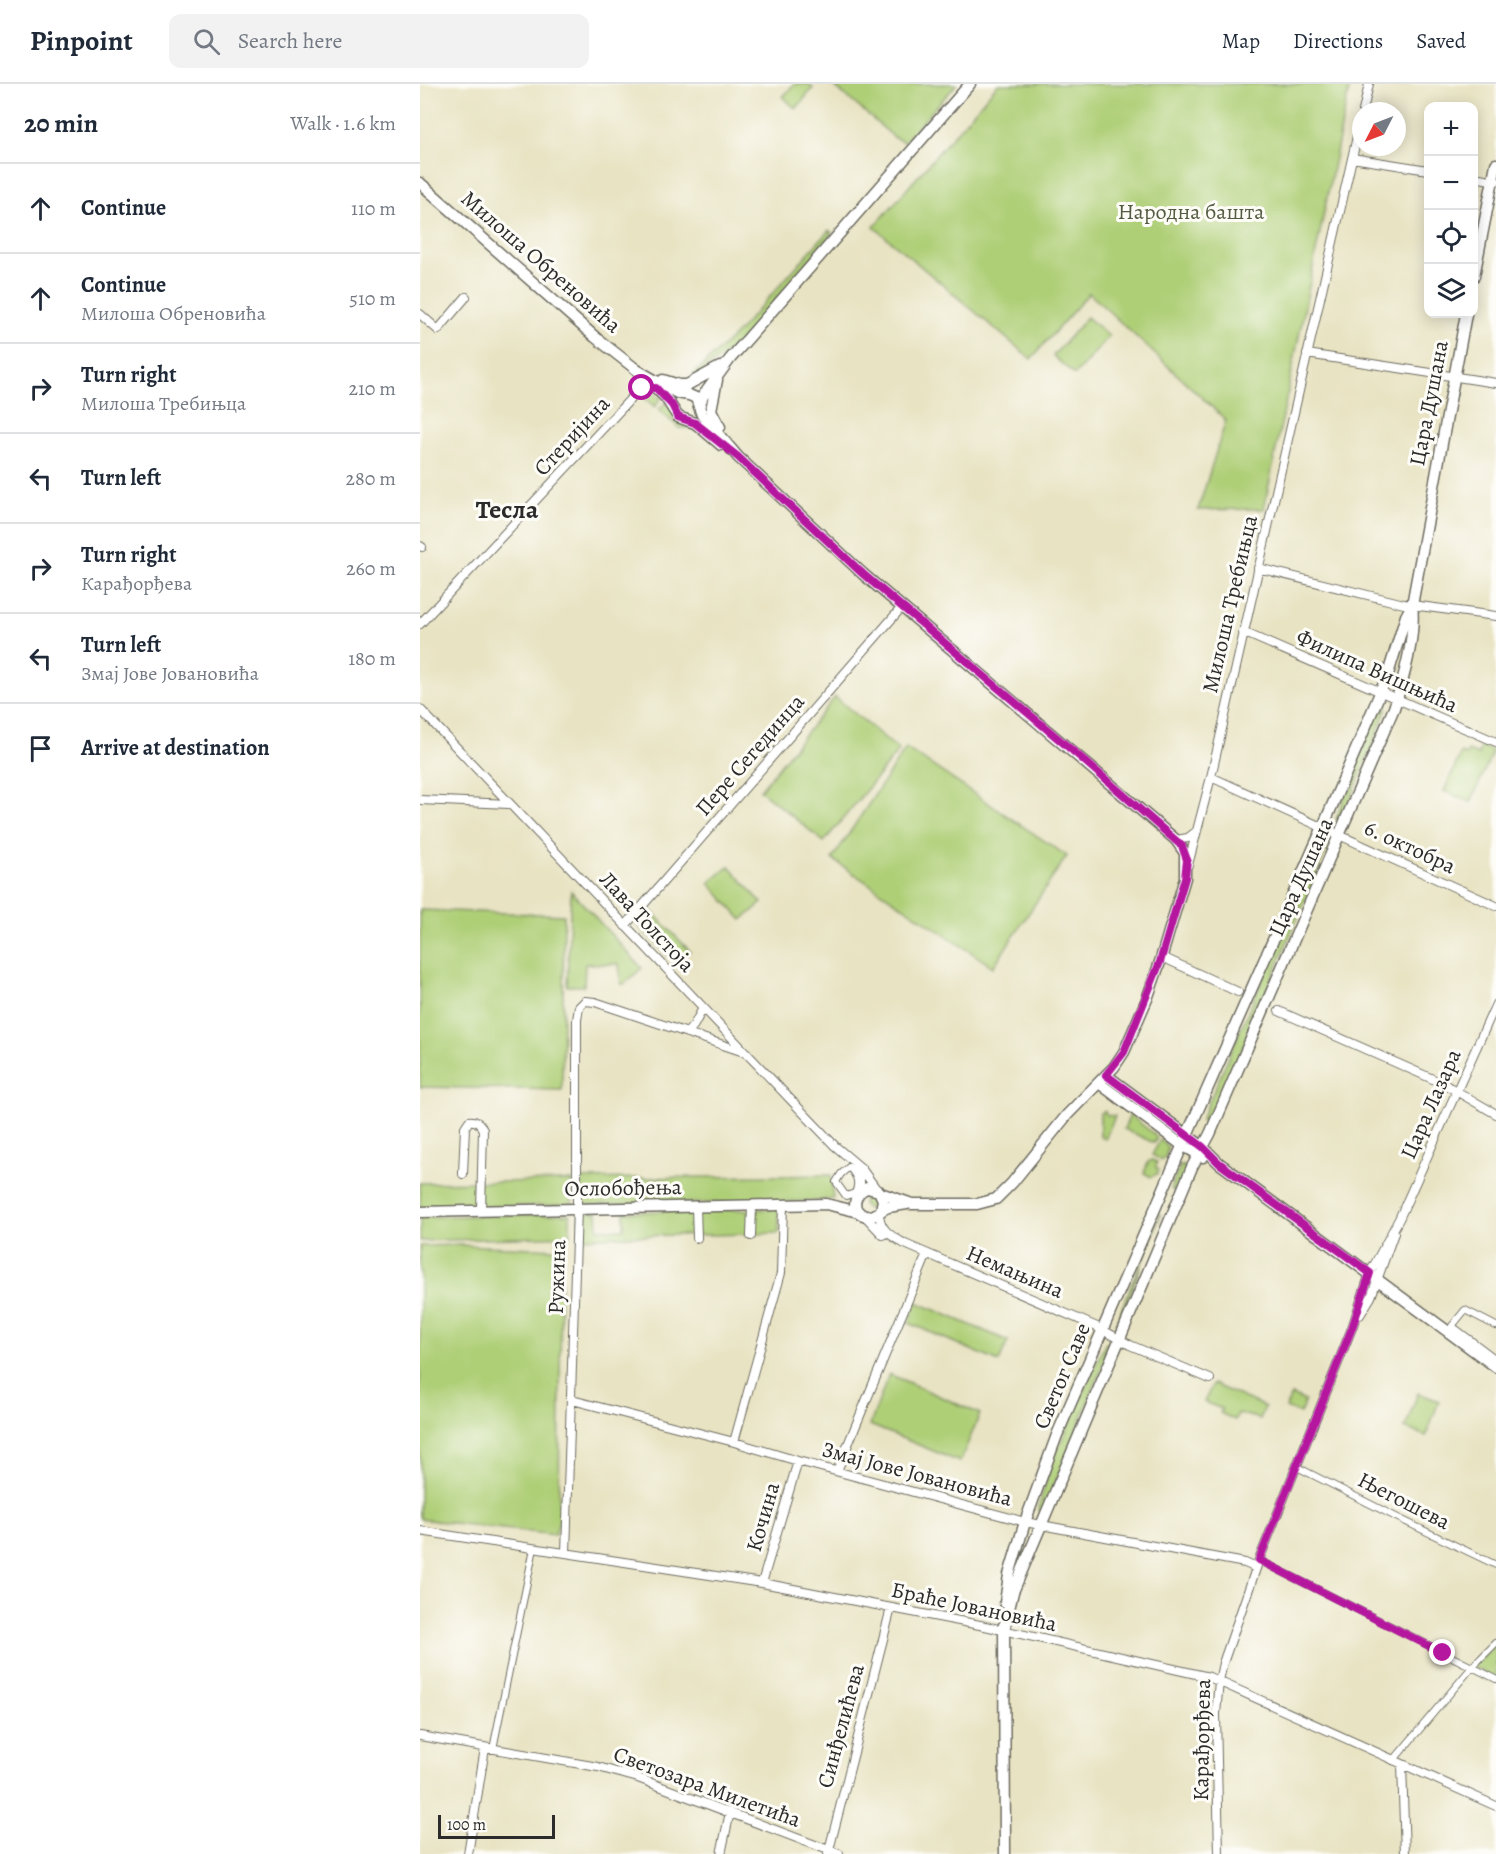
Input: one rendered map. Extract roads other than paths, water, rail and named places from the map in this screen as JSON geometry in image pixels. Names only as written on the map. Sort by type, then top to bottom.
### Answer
[{"type":"street","points":[[687,420],[695,417],[703,396],[718,373],[970,84]]},
{"type":"street","points":[[1365,102],[1369,84]]},
{"type":"street","points":[[1352,158],[1424,169]]},
{"type":"street","name":"Милоша Требињца","points":[[1103,1079],[1124,1052],[1147,999],[1187,869],[1211,777],[1352,158]]},
{"type":"street","points":[[1476,264],[1496,164]]},
{"type":"street","points":[[1478,178],[1494,181]]},
{"type":"street","name":"Милоша Обреновића","points":[[420,183],[595,337],[637,370]]},
{"type":"street","points":[[420,314],[438,330],[466,297]]},
{"type":"street","name":"Цара Душана","points":[[1184,1140],[1323,827],[1394,658],[1406,616],[1412,605],[1465,318]]},
{"type":"street","points":[[1307,354],[1496,383]]},
{"type":"street","points":[[637,370],[677,393],[696,398],[706,421],[738,457]]},
{"type":"street","points":[[637,370],[656,388],[678,417],[699,426],[738,457],[863,574],[1176,840],[1185,853],[1187,869]]},
{"type":"street","points":[[650,377],[687,385],[718,373]]},
{"type":"street","points":[[674,410],[676,401],[718,373]]},
{"type":"street","points":[[718,373],[711,410],[729,446]]},
{"type":"street","name":"Стеријина","points":[[420,624],[636,393],[642,388],[656,388]]},
{"type":"street","points":[[1258,567],[1412,605],[1496,616]]},
{"type":"street","name":"Цара Душана","points":[[1201,1151],[1341,835],[1397,699],[1411,638],[1414,618],[1412,605]]},
{"type":"street","name":"Пере Сегединца","points":[[625,926],[902,607]]},
{"type":"street","name":"Филипа Вишњића","points":[[1243,632],[1496,742]]},
{"type":"street","name":"Лава Толстоја","points":[[420,709],[747,1053],[847,1164],[860,1174],[859,1192]]},
{"type":"street","name":"6. октобра","points":[[1211,777],[1496,906]]},
{"type":"street","points":[[420,800],[509,804]]},
{"type":"street","points":[[1176,840],[1188,838],[1197,831]]},
{"type":"street","points":[[1161,957],[1238,992]]},
{"type":"street","name":"Ружина","points":[[566,1553],[577,1208],[578,1020],[581,1003],[586,1000],[595,1002],[687,1033]]},
{"type":"street","name":"Цара Лазара","points":[[1374,1276],[1496,1004]]},
{"type":"street","points":[[703,1008],[687,1033],[747,1053]]},
{"type":"street","points":[[1280,1011],[1457,1090],[1496,1114]]},
{"type":"street","points":[[862,1214],[874,1215],[880,1211],[912,1204],[977,1204],[996,1199],[1012,1183],[1080,1100],[1103,1079],[1496,1367]]},
{"type":"street","points":[[463,1174],[465,1127],[469,1121],[473,1120],[481,1125],[483,1130],[481,1210]]},
{"type":"street","name":"Светог Саве","points":[[1005,1854],[1004,1630],[1009,1575],[1025,1522],[1057,1435],[1184,1140]]},
{"type":"street","name":"Светог Саве","points":[[1004,1630],[1013,1593],[1201,1151]]},
{"type":"street","points":[[847,1164],[857,1180],[856,1190],[848,1196],[836,1182],[847,1164]]},
{"type":"street","name":"Лава Толстоја","points":[[847,1164],[861,1168],[879,1191]]},
{"type":"street","points":[[904,1244],[894,1243],[885,1237],[862,1214],[855,1203],[859,1192],[867,1188],[912,1204]]},
{"type":"street","points":[[879,1191],[883,1200],[879,1220],[884,1230],[904,1244]]},
{"type":"street","name":"Ослобођења","points":[[826,1204],[859,1192]]},
{"type":"street","name":"Ослобођења","points":[[420,1212],[826,1204],[862,1214]]},
{"type":"street","points":[[734,1442],[781,1273],[783,1205]]},
{"type":"street","points":[[751,1236],[752,1206]]},
{"type":"street","points":[[696,1207],[697,1238]]},
{"type":"street","name":"Немањина","points":[[904,1244],[1210,1379]]},
{"type":"street","points":[[837,1471],[927,1254]]},
{"type":"street","name":"Карађорђева","points":[[1219,1854],[1216,1714],[1223,1663],[1257,1564],[1374,1276]]},
{"type":"street","points":[[1496,1326],[1465,1311],[1452,1326],[1496,1359]]},
{"type":"street","name":"Змај Јове Јовановића","points":[[572,1400],[1041,1526],[1257,1564],[1496,1679]]},
{"type":"street","name":"Кочина","points":[[762,1583],[798,1461]]},
{"type":"street","name":"Његошева","points":[[1297,1467],[1496,1565]]},
{"type":"street","name":"Браће Јовановића","points":[[420,1531],[762,1583],[1004,1630],[1219,1681],[1496,1806]]},
{"type":"street","points":[[468,1854],[489,1748],[534,1548]]},
{"type":"street","name":"Синђелићева","points":[[828,1852],[891,1608]]},
{"type":"street","points":[[1393,1761],[1472,1667],[1496,1643]]},
{"type":"street","name":"Светозара Милетића","points":[[420,1736],[598,1767],[638,1778],[828,1852],[839,1854]]},
{"type":"street","points":[[1402,1765],[1405,1854]]},
{"type":"street","points":[[721,1854],[730,1812]]},
{"type":"district","name":"Тесла","points":[[507,509]]},
{"type":"park label","name":"Народна башта","points":[[1191,212]]}]
